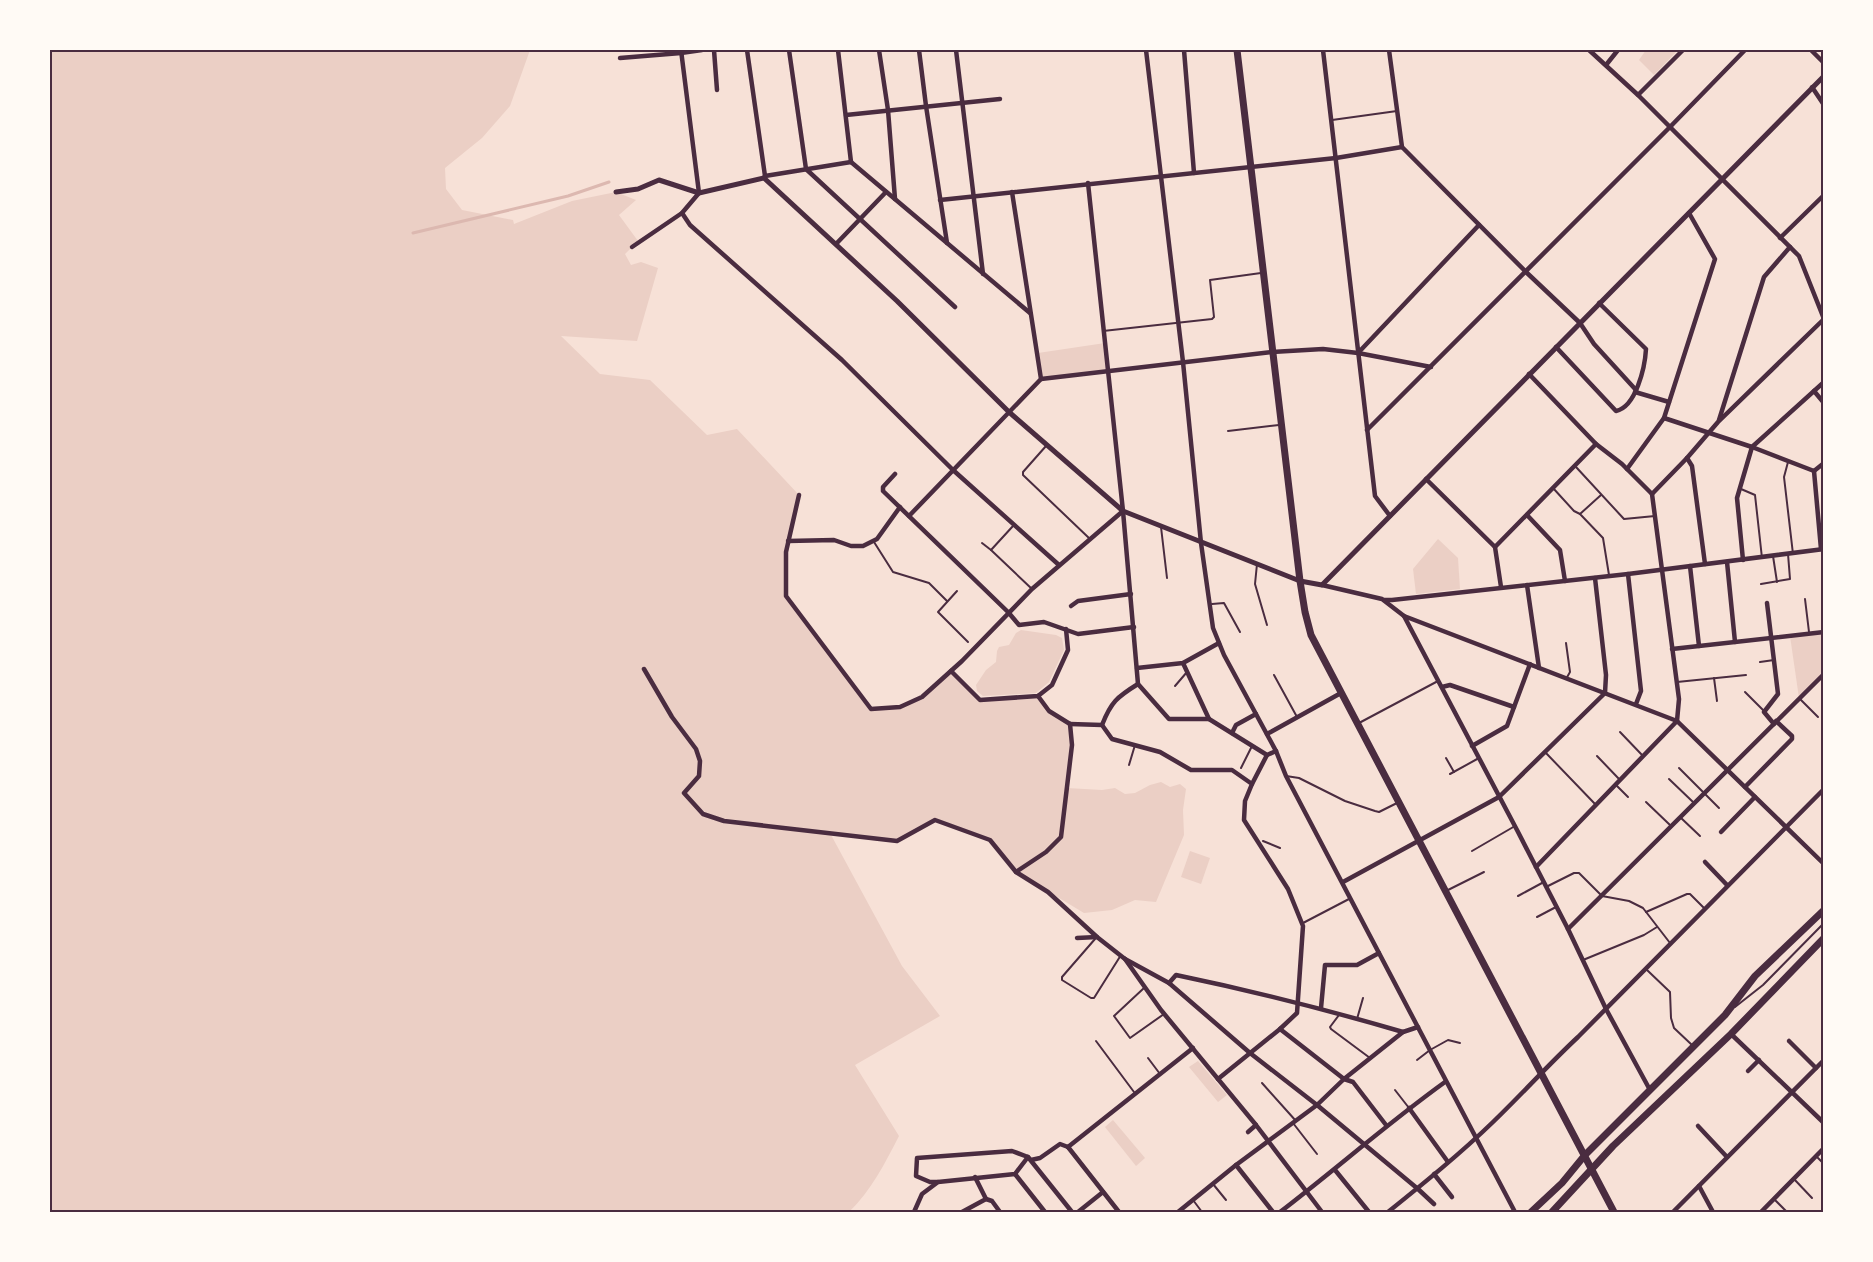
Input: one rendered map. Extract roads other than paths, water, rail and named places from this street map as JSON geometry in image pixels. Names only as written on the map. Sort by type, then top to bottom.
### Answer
[{"type":"main road","points":[[1237,50],[1300,581],[1311,635],[1614,1212]]},
{"type":"main road","points":[[1531,1212],[1725,1015],[1755,976],[1824,910]]},
{"type":"main road","points":[[1552,1212],[1572,1193],[1592,1168],[1731,1034],[1824,938]]},
{"type":"street","points":[[620,58],[637,52],[702,50]]},
{"type":"street","points":[[714,50],[717,90]]},
{"type":"street","points":[[747,50],[764,177],[897,301],[1009,412],[1123,511],[1201,543],[1300,581],[1392,600],[1595,578],[1822,549],[1814,471]]},
{"type":"street","points":[[789,50],[806,169],[955,307]]},
{"type":"street","points":[[838,50],[851,162],[1031,314]]},
{"type":"street","points":[[879,50],[888,110],[895,199]]},
{"type":"street","points":[[920,50],[947,244]]},
{"type":"street","points":[[956,50],[983,274]]},
{"type":"street","points":[[1146,50],[1183,362],[1201,543],[1213,628],[1276,751],[1286,776],[1515,1212]]},
{"type":"street","points":[[1184,50],[1194,172]]},
{"type":"street","points":[[1323,50],[1375,496],[1390,516]]},
{"type":"street","points":[[1389,50],[1402,147],[1580,323],[1594,344],[1636,391],[1669,402]]},
{"type":"street","points":[[1589,50],[1638,95],[1799,256],[1823,319],[1718,422],[1652,494]]},
{"type":"street","points":[[1606,65],[1618,50]]},
{"type":"street","points":[[1638,95],[1683,50]]},
{"type":"street","points":[[1367,430],[1670,128],[1745,50]]},
{"type":"street","points":[[1811,50],[1824,63]]},
{"type":"street","points":[[632,247],[682,213],[699,193],[681,51]]},
{"type":"street","points":[[1322,585],[1824,76]]},
{"type":"street","points":[[1812,87],[1824,105]]},
{"type":"street","points":[[846,115],[1000,99]]},
{"type":"street","points":[[940,200],[1336,158],[1402,147]]},
{"type":"street","points":[[616,192],[638,189],[659,180],[699,193],[764,177],[851,162]]},
{"type":"street","points":[[1088,183],[1109,370],[1138,684],[1169,719],[1209,719],[1267,755]]},
{"type":"street","points":[[836,244],[886,192]]},
{"type":"street","points":[[1012,192],[1041,379]]},
{"type":"street","points":[[1780,238],[1824,195]]},
{"type":"street","points":[[682,213],[690,225],[842,360],[953,470],[1059,566]]},
{"type":"street","points":[[1628,469],[1664,418],[1715,259],[1689,213]]},
{"type":"street","points":[[1358,353],[1479,225]]},
{"type":"street","points":[[1718,422],[1764,277],[1790,247]]},
{"type":"street","points":[[1556,347],[1616,411],[1630,402],[1636,391],[1646,349],[1599,303]]},
{"type":"street","points":[[909,516],[1041,379],[1272,352],[1323,349],[1358,353],[1431,367]]},
{"type":"street","points":[[1529,374],[1596,444],[1628,469],[1652,494],[1679,699],[1677,721],[1536,867]]},
{"type":"street","points":[[1743,560],[1737,501],[1752,447],[1824,382]]},
{"type":"street","points":[[1814,391],[1824,403]]},
{"type":"street","points":[[1664,418],[1710,432],[1814,471]]},
{"type":"street","points":[[1495,547],[1596,444]]},
{"type":"street","points":[[1687,458],[1692,466],[1705,564]]},
{"type":"street","points":[[1814,471],[1824,463]]},
{"type":"street","points":[[895,474],[882,489],[1008,612],[1019,626],[1044,622],[1078,634],[1134,627]]},
{"type":"street","points":[[1426,479],[1495,547],[1501,587]]},
{"type":"street","points":[[800,495],[786,552],[786,596],[870,709],[900,707],[922,697],[1032,589],[1123,511]]},
{"type":"street","points":[[788,541],[834,540],[859,547],[874,541],[900,507]]},
{"type":"street","points":[[1527,515],[1560,550],[1565,581]]},
{"type":"street","points":[[1727,562],[1736,642]]},
{"type":"street","points":[[1690,566],[1699,646]]},
{"type":"street","points":[[1628,574],[1641,691],[1636,704]]},
{"type":"street","points":[[1343,882],[1499,797],[1605,693],[1606,675],[1595,578]]},
{"type":"street","points":[[1527,585],[1539,668]]},
{"type":"street","points":[[1071,606],[1078,601],[1131,594]]},
{"type":"street","points":[[1382,599],[1404,616],[1677,721],[1824,864]]},
{"type":"street","points":[[1745,787],[1793,738],[1764,711],[1778,694],[1767,603]]},
{"type":"street","points":[[1404,616],[1515,826],[1606,1009],[1650,1091]]},
{"type":"street","points":[[951,671],[980,700],[1038,696],[1054,683],[1065,658],[1068,650],[1066,629]]},
{"type":"street","points":[[1672,649],[1824,632]]},
{"type":"street","points":[[1137,668],[1183,663],[1219,643]]},
{"type":"street","points":[[1183,663],[1209,719]]},
{"type":"street","points":[[1472,746],[1506,727],[1530,664]]},
{"type":"street","points":[[645,669],[672,717],[696,749],[701,763],[699,776],[684,793],[703,814],[724,821],[897,841],[934,820],[990,840],[1016,872],[1048,892],[1097,937],[1123,957],[1169,983],[1250,1053],[1317,1105],[1434,1204]]},
{"type":"street","points":[[1568,929],[1824,674]]},
{"type":"street","points":[[1102,725],[1108,710],[1118,697],[1138,684]]},
{"type":"street","points":[[1442,687],[1450,685],[1514,707]]},
{"type":"street","points":[[1267,734],[1341,693]]},
{"type":"street","points":[[1038,696],[1048,711],[1070,724],[1102,725]]},
{"type":"street","points":[[1232,733],[1236,725],[1256,714]]},
{"type":"street","points":[[1016,872],[1046,852],[1061,837],[1072,745],[1070,724]]},
{"type":"street","points":[[1102,725],[1112,739],[1160,752],[1191,770],[1232,770],[1252,784]]},
{"type":"street","points":[[1218,1078],[1297,1015],[1302,923],[1288,889],[1244,820],[1245,801],[1252,784],[1267,755],[1276,751]]},
{"type":"street","points":[[1388,1212],[1418,1189],[1475,1138],[1824,789]]},
{"type":"street","points":[[1721,832],[1755,797]]},
{"type":"street","points":[[1705,862],[1727,885]]},
{"type":"street","points":[[1077,938],[1097,937]]},
{"type":"street","points":[[1321,1008],[1325,965],[1357,965],[1379,953]]},
{"type":"street","points":[[1123,957],[1164,1014],[1256,1125],[1322,1212]]},
{"type":"street","points":[[1169,983],[1176,975],[1224,985],[1321,1008],[1403,1032]]},
{"type":"street","points":[[1178,1212],[1236,1165],[1317,1105],[1344,1079],[1403,1032],[1418,1027]]},
{"type":"street","points":[[1280,1029],[1344,1079],[1353,1082],[1386,1125]]},
{"type":"street","points":[[1731,1034],[1824,1123]]},
{"type":"street","points":[[1789,1041],[1816,1068]]},
{"type":"street","points":[[1068,1147],[1193,1048]]},
{"type":"street","points":[[1748,1071],[1759,1060]]},
{"type":"street","points":[[1673,1212],[1824,1060]]},
{"type":"street","points":[[1280,1212],[1335,1170],[1386,1125],[1445,1082]]},
{"type":"street","points":[[1408,1108],[1448,1162]]},
{"type":"street","points":[[1248,1132],[1256,1125]]},
{"type":"street","points":[[1698,1126],[1727,1157]]},
{"type":"street","points":[[1072,1212],[1030,1159],[1012,1150],[917,1158],[916,1176],[930,1182],[938,1182],[1015,1174],[1030,1159],[1042,1156],[1060,1144],[1065,1144],[1119,1212]]},
{"type":"street","points":[[1761,1212],[1824,1148]]},
{"type":"street","points":[[1236,1165],[1274,1212]]},
{"type":"street","points":[[1335,1170],[1369,1212]]},
{"type":"street","points":[[1015,1174],[1045,1212]]},
{"type":"street","points":[[1434,1174],[1452,1197]]},
{"type":"street","points":[[975,1178],[986,1199],[992,1201],[1000,1212]]},
{"type":"street","points":[[915,1210],[922,1194],[938,1182]]},
{"type":"street","points":[[1699,1186],[1713,1212]]},
{"type":"street","points":[[1078,1212],[1103,1192]]},
{"type":"street","points":[[962,1212],[986,1199]]},
{"type":"lane","points":[[1332,120],[1397,111]]},
{"type":"lane","points":[[1103,331],[1212,319],[1214,317],[1209,281],[1211,279],[1262,273]]},
{"type":"lane","points":[[1228,431],[1281,424]]},
{"type":"lane","points":[[1046,446],[1023,472],[1023,476],[1090,539]]},
{"type":"lane","points":[[1761,584],[1788,581],[1791,578],[1784,477],[1788,461]]},
{"type":"lane","points":[[1574,466],[1624,519],[1655,516]]},
{"type":"lane","points":[[1553,488],[1604,538],[1609,576]]},
{"type":"lane","points":[[1740,488],[1755,495],[1762,558]]},
{"type":"lane","points":[[1580,514],[1601,495]]},
{"type":"lane","points":[[991,550],[1014,525]]},
{"type":"lane","points":[[1161,526],[1167,578]]},
{"type":"lane","points":[[874,541],[893,572],[929,583],[947,601]]},
{"type":"lane","points":[[982,543],[1032,589]]},
{"type":"lane","points":[[1773,556],[1777,582]]},
{"type":"lane","points":[[1257,564],[1255,584],[1267,626]]},
{"type":"lane","points":[[957,591],[938,614],[968,642]]},
{"type":"lane","points":[[1804,599],[1809,634]]},
{"type":"lane","points":[[1209,604],[1224,603],[1240,632]]},
{"type":"lane","points":[[1566,644],[1570,672],[1566,679]]},
{"type":"lane","points":[[1760,662],[1774,660]]},
{"type":"lane","points":[[1175,686],[1187,671]]},
{"type":"lane","points":[[1274,675],[1297,717]]},
{"type":"lane","points":[[1677,682],[1746,675]]},
{"type":"lane","points":[[1714,678],[1717,701]]},
{"type":"lane","points":[[1358,723],[1438,681]]},
{"type":"lane","points":[[1745,692],[1764,711]]},
{"type":"lane","points":[[1799,698],[1818,717]]},
{"type":"lane","points":[[1620,732],[1643,756]]},
{"type":"lane","points":[[1129,765],[1135,745]]},
{"type":"lane","points":[[1240,768],[1252,746]]},
{"type":"lane","points":[[1545,752],[1596,805]]},
{"type":"lane","points":[[1597,756],[1628,797]]},
{"type":"lane","points":[[1446,758],[1452,773],[1479,759]]},
{"type":"lane","points":[[1679,768],[1719,808]]},
{"type":"lane","points":[[1286,776],[1299,778],[1345,801],[1377,812],[1399,802]]},
{"type":"lane","points":[[1669,779],[1694,804]]},
{"type":"lane","points":[[1646,802],[1671,827]]},
{"type":"lane","points":[[1680,817],[1700,836]]},
{"type":"lane","points":[[1472,851],[1515,826]]},
{"type":"lane","points":[[1263,841],[1280,848]]},
{"type":"lane","points":[[1446,891],[1484,872]]},
{"type":"lane","points":[[1518,896],[1578,873],[1602,896],[1629,901],[1640,906],[1670,943]]},
{"type":"lane","points":[[1646,912],[1687,894],[1690,894],[1704,908]]},
{"type":"lane","points":[[1302,923],[1351,898]]},
{"type":"lane","points":[[1537,917],[1556,906]]},
{"type":"lane","points":[[1725,1015],[1763,985],[1824,923]]},
{"type":"lane","points":[[1582,960],[1644,935],[1657,927]]},
{"type":"lane","points":[[1097,937],[1062,977],[1062,980],[1094,998],[1123,957]]},
{"type":"lane","points":[[1645,968],[1670,992],[1671,1018],[1674,1028],[1694,1047]]},
{"type":"lane","points":[[1145,988],[1114,1015],[1114,1018],[1131,1038],[1164,1014]]},
{"type":"lane","points":[[1358,1019],[1363,998]]},
{"type":"lane","points":[[1340,1014],[1330,1027],[1331,1029],[1370,1058]]},
{"type":"lane","points":[[1417,1060],[1430,1050],[1450,1040],[1460,1043]]},
{"type":"lane","points":[[1096,1041],[1135,1094]]},
{"type":"lane","points":[[1148,1058],[1160,1074]]},
{"type":"lane","points":[[1262,1083],[1317,1154]]},
{"type":"lane","points":[[1395,1090],[1408,1108]]},
{"type":"lane","points":[[1816,1156],[1824,1164]]},
{"type":"lane","points":[[1794,1179],[1812,1198]]},
{"type":"lane","points":[[1213,1184],[1226,1200]]},
{"type":"lane","points":[[1774,1199],[1787,1212]]},
{"type":"lane","points":[[1193,1200],[1202,1212]]},
{"type":"waterway","points":[[413,233],[568,196],[609,182]]}]
